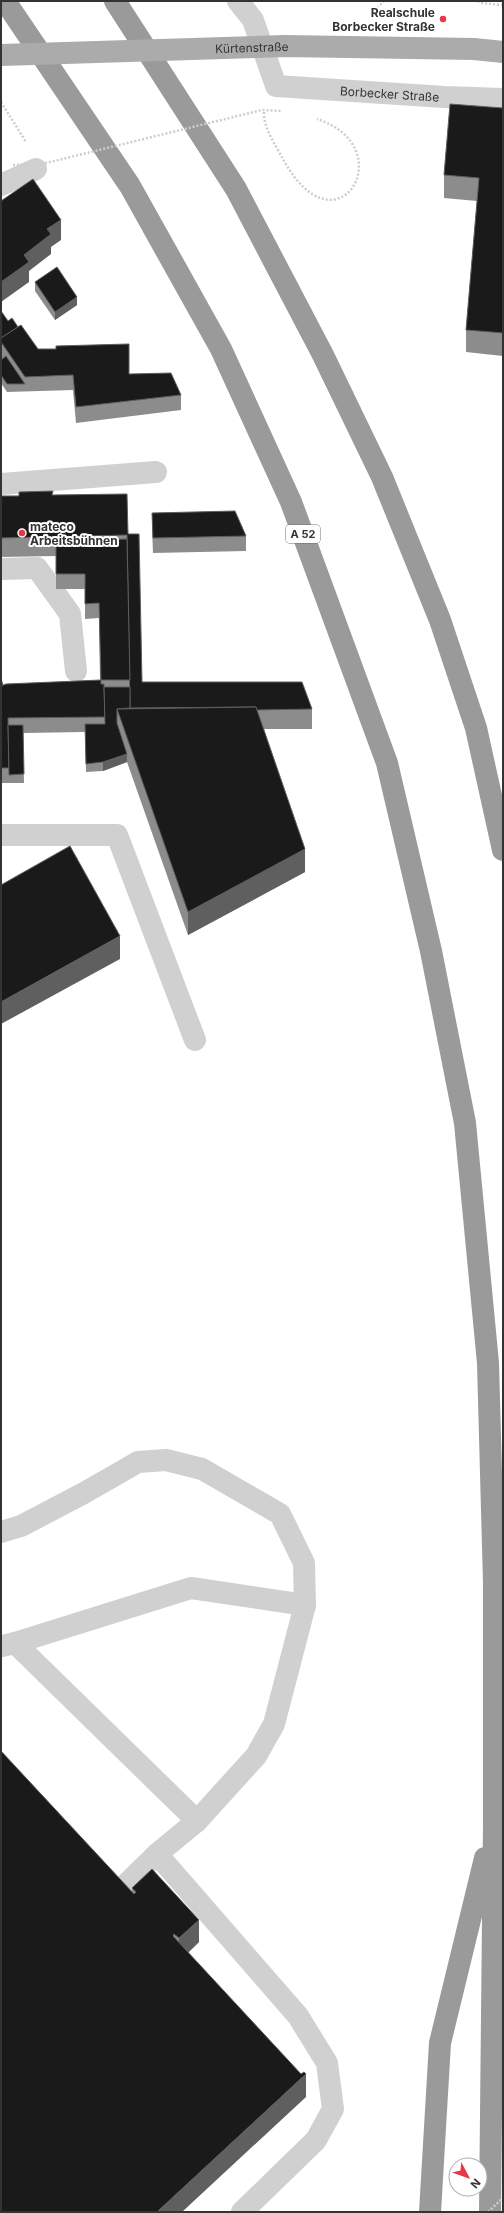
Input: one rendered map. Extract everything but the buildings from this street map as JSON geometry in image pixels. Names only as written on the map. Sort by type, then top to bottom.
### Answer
[{"type":"highway","name":"A 52","points":[[5,1],[130,186],[221,349],[291,502],[388,763],[431,951],[465,1131],[488,1363],[494,1583],[494,1822],[489,2212]]},
{"type":"highway","points":[[115,1],[236,189],[323,355],[382,476],[440,620],[476,728],[503,850]]},
{"type":"highway","points":[[430,2212],[440,2043],[494,1822]]},
{"type":"main road","name":"Kürtenstraße","points":[[1,55],[285,46],[474,50],[503,52]]},
{"type":"street","points":[[238,1],[253,20],[276,86]]},
{"type":"street","name":"Borbecker Straße","points":[[276,86],[444,97],[503,99]]},
{"type":"street","points":[[1,185],[34,163]]},
{"type":"street","points":[[1,484],[156,472]]},
{"type":"street","points":[[1,569],[37,568],[70,614],[76,671]]},
{"type":"street","points":[[1,835],[117,835],[195,1040]]},
{"type":"street","points":[[1,1532],[21,1526],[138,1462],[166,1460],[202,1469],[280,1514],[304,1563],[305,1605],[274,1724],[256,1756],[196,1821],[157,1854],[114,1896]]},
{"type":"street","points":[[196,1821],[8,1645],[191,1588],[305,1605]]},
{"type":"street","points":[[157,1854],[298,2016],[327,2063],[333,2109],[316,2140],[242,2212]]},
{"type":"path","points":[[478,1],[480,3],[503,5]]},
{"type":"path","points":[[276,86],[265,99],[264,119],[285,163],[300,185],[312,194],[322,199],[337,200],[346,195],[357,181],[360,164],[355,149],[344,133],[325,122],[312,118]]},
{"type":"path","points":[[1,102],[19,127],[27,145]]},
{"type":"path","points":[[13,165],[46,163],[262,110],[288,112]]},
{"type":"path","points":[[489,2212],[503,2198]]},
{"type":"place","name":"Realschule Borbecker Straße","points":[[443,19]]},
{"type":"place","name":"mateco Arbeitsbühnen","points":[[22,533]]}]
